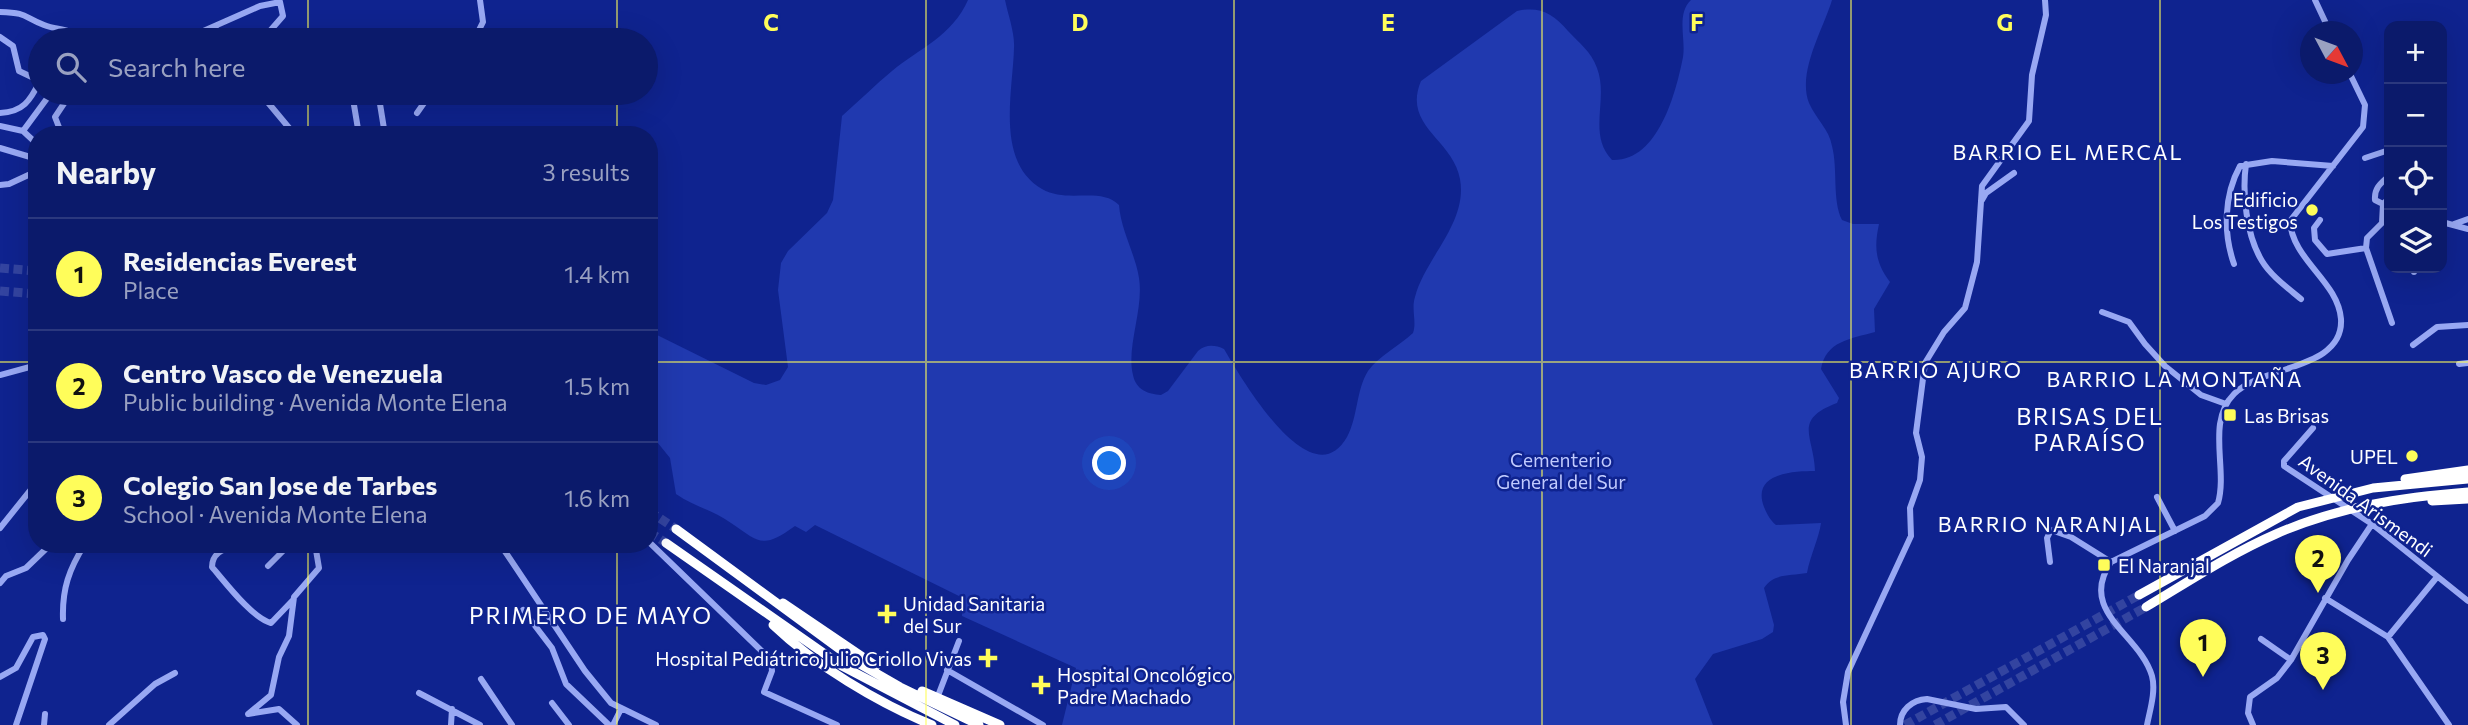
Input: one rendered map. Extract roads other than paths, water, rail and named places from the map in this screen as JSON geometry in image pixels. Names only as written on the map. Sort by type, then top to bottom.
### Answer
[{"type":"highway","points":[[2139,595],[2272,520],[2320,500],[2401,480],[2468,470]]},
{"type":"highway","points":[[2374,488],[2468,479]]},
{"type":"highway","points":[[2146,607],[2235,553],[2276,534],[2369,504],[2410,496],[2468,492]]},
{"type":"highway","points":[[2410,496],[2428,501],[2468,499]]},
{"type":"highway","points":[[676,529],[860,664],[900,687],[983,722],[1000,725]]},
{"type":"highway","points":[[666,543],[866,681],[955,725]]},
{"type":"highway","points":[[764,593],[800,612],[868,662],[983,722]]},
{"type":"highway","points":[[752,604],[796,646],[853,683],[928,724]]},
{"type":"street","points":[[480,0],[483,22],[480,28]]},
{"type":"street","points":[[1846,725],[1843,702],[1848,672],[1911,536],[1910,508],[1920,480],[1922,457],[1916,433],[1924,363],[1944,332],[1965,308],[1977,262],[1982,186],[2029,121],[2032,75],[2046,15],[2045,0]]},
{"type":"street","points":[[2315,0],[2325,21]]},
{"type":"street","points":[[216,27],[260,6],[280,2],[284,16],[273,28]]},
{"type":"street","points":[[0,12],[23,13],[44,26],[57,28]]},
{"type":"street","points":[[0,37],[13,46],[19,71],[28,75]]},
{"type":"street","points":[[2147,725],[2153,678],[2145,661],[2104,609],[2104,576],[2111,562],[2205,516],[2218,503],[2220,431],[2226,404],[2250,382],[2270,372],[2313,361],[2324,354],[2339,331],[2338,306],[2293,241],[2290,221],[2352,144],[2365,120],[2365,105],[2355,84]]},
{"type":"street","points":[[0,113],[16,112],[28,103]]},
{"type":"street","points":[[23,131],[42,105]]},
{"type":"street","points":[[58,126],[55,117],[63,105]]},
{"type":"street","points":[[270,105],[288,126]]},
{"type":"street","points":[[354,105],[358,126]]},
{"type":"street","points":[[380,105],[384,126]]},
{"type":"street","points":[[417,113],[423,105]]},
{"type":"street","points":[[0,126],[23,131],[28,136]]},
{"type":"street","points":[[0,148],[28,156]]},
{"type":"street","points":[[2365,158],[2384,152]]},
{"type":"street","points":[[2234,264],[2228,242],[2227,202],[2234,176],[2240,166],[2272,161],[2333,166]]},
{"type":"street","points":[[2246,164],[2243,184],[2255,248],[2266,267],[2301,299]]},
{"type":"street","points":[[1978,219],[1983,195],[2014,173]]},
{"type":"street","points":[[0,185],[28,175]]},
{"type":"street","points":[[2384,182],[2376,191],[2375,200],[2383,204],[2382,223],[2367,238],[2366,248],[2392,323]]},
{"type":"street","points":[[2452,225],[2468,219]]},
{"type":"street","points":[[2320,220],[2314,228],[2315,240],[2327,254],[2366,248]]},
{"type":"street","points":[[2447,224],[2468,229]]},
{"type":"street","points":[[2102,312],[2129,322],[2165,366],[2201,395],[2226,404]]},
{"type":"street","points":[[2413,345],[2437,327],[2468,325]]},
{"type":"street","points":[[2459,364],[2468,363]]},
{"type":"street","points":[[0,375],[28,367]]},
{"type":"street","name":"Avenida Arismendi","points":[[2313,428],[2284,461],[2284,466],[2372,524],[2468,601]]},
{"type":"street","points":[[0,528],[28,490]]},
{"type":"street","points":[[2157,497],[2175,531]]},
{"type":"street","points":[[2253,725],[2248,713],[2249,696],[2277,678],[2291,660],[2325,598],[2372,524]]},
{"type":"street","points":[[2050,562],[2047,538],[2051,530],[2071,537],[2111,562]]},
{"type":"street","points":[[658,551],[771,660],[772,671],[764,690],[767,695],[833,724]]},
{"type":"street","points":[[0,583],[6,576],[26,568],[42,553]]},
{"type":"street","points":[[63,619],[63,594],[70,568],[79,553]]},
{"type":"street","points":[[218,553],[214,557],[212,567],[248,606],[264,621],[271,623],[319,568],[316,553]]},
{"type":"street","points":[[268,566],[281,553]]},
{"type":"street","points":[[506,553],[585,671],[611,703],[656,725]]},
{"type":"street","points":[[2388,637],[2437,577]]},
{"type":"street","points":[[2325,598],[2388,637],[2449,725]]},
{"type":"street","points":[[293,600],[289,636],[279,656],[274,689],[268,699],[248,714],[279,709],[297,725]]},
{"type":"street","points":[[523,610],[552,648],[566,684],[611,725],[621,709]]},
{"type":"street","points":[[0,677],[16,668],[33,637],[39,634],[45,639],[16,725]]},
{"type":"street","points":[[2260,639],[2291,660]]},
{"type":"street","points":[[928,724],[959,641]]},
{"type":"street","points":[[947,670],[1043,725]]},
{"type":"street","points":[[109,725],[155,684],[175,673]]},
{"type":"street","points":[[481,679],[512,725]]},
{"type":"street","points":[[419,693],[480,725]]},
{"type":"street","points":[[1900,725],[1900,717],[1907,708],[1919,700],[1927,699],[1976,709],[2006,707],[2024,725]]},
{"type":"street","points":[[552,703],[569,725]]},
{"type":"street","points":[[451,725],[452,709]]},
{"type":"street","points":[[44,725],[46,714]]},
{"type":"tunnel","points":[[0,268],[28,270]]},
{"type":"tunnel","points":[[0,291],[28,293]]},
{"type":"tunnel","points":[[658,517],[676,529]]},
{"type":"tunnel","points":[[658,538],[666,543]]},
{"type":"tunnel","points":[[1905,725],[2139,595]]},
{"type":"tunnel","points":[[1935,725],[2146,607]]},
{"type":"place","name":"Edificio Los Testigos","points":[[2312,210]]},
{"type":"place","name":"Las Brisas","points":[[2230,415]]},
{"type":"place","name":"UPEL","points":[[2412,456]]},
{"type":"place","name":"El Naranjal","points":[[2104,565]]},
{"type":"place","name":"Centro Vasco de Venezuela","points":[[2318,593]]},
{"type":"place","name":"Unidad Sanitaria del Sur","points":[[887,614]]},
{"type":"place","name":"Hospital Pediátrico Julio Criollo Vivas","points":[[988,658]]},
{"type":"place","name":"Residencias Everest","points":[[2203,677]]},
{"type":"place","name":"Hospital Oncológico Padre Machado","points":[[1041,685]]},
{"type":"place","name":"Colegio San Jose de Tarbes","points":[[2323,690]]},
{"type":"district","name":"BARRIO EL MERCAL","points":[[2068,151]]},
{"type":"district","name":"BARRIO AJURO","points":[[1936,369]]},
{"type":"district","name":"BARRIO LA MONTAÑA","points":[[2175,378]]},
{"type":"district","name":"BRISAS DEL PARAÍSO","points":[[2090,429]]},
{"type":"district","name":"BARRIO NARANJAL","points":[[2048,523]]},
{"type":"district","name":"PRIMERO DE MAYO","points":[[591,615]]},
{"type":"park label","name":"Cementerio General del Sur","points":[[1561,470]]}]
